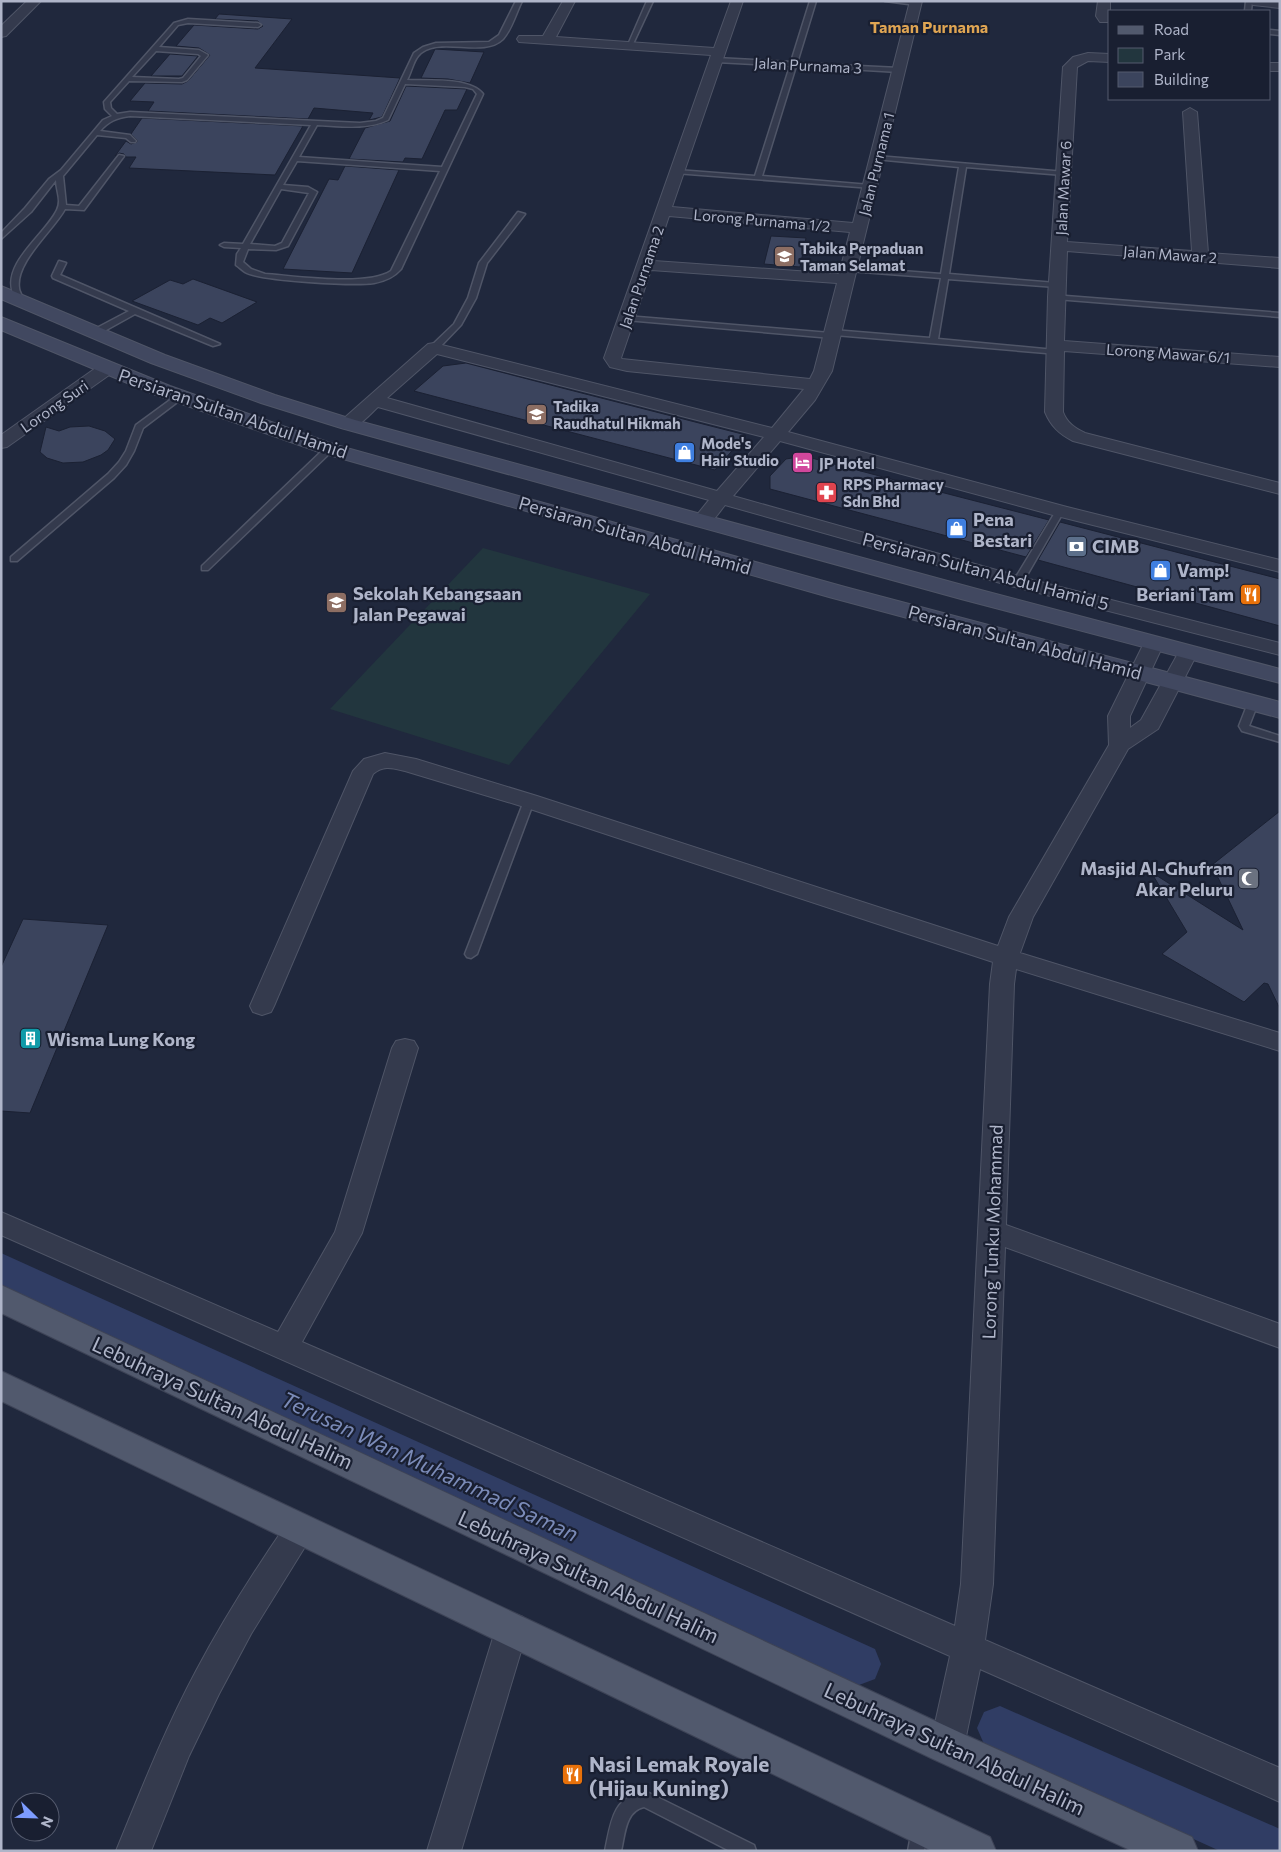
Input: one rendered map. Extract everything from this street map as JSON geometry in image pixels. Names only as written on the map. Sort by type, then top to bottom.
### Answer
[{"type":"main road","name":"Persiaran Sultan Abdul Hamid","points":[[3,288],[23,301],[158,359],[268,400],[348,424],[701,521],[1280,676]]},
{"type":"main road","name":"Persiaran Sultan Abdul Hamid","points":[[1,323],[106,369],[253,425],[329,449],[846,594],[1280,710]]},
{"type":"main road","points":[[66,352],[98,333]]},
{"type":"main road","name":"Lebuhraya Sultan Abdul Halim","points":[[1,1298],[947,1746],[1178,1851]]},
{"type":"main road","points":[[1,1385],[512,1628],[918,1838],[966,1848]]},
{"type":"street","points":[[1,34],[35,1]]},
{"type":"street","points":[[548,40],[569,1]]},
{"type":"street","name":"Jalan Purnama 2","points":[[737,1],[612,358],[616,363],[814,385]]},
{"type":"street","points":[[1104,1],[1102,16],[1108,20]]},
{"type":"street","points":[[1253,1],[1280,4]]},
{"type":"street","name":"Jalan Purnama 1","points":[[701,521],[809,396],[824,368],[916,2]]},
{"type":"street","points":[[524,39],[629,46],[718,56]]},
{"type":"street","name":"Jalan Mawar 6","points":[[1108,58],[1083,58],[1072,62],[1070,66],[1056,291],[1054,412],[1056,419],[1065,431],[1079,437],[1280,489]]},
{"type":"street","points":[[1190,112],[1200,257]]},
{"type":"street","name":"Lorong Purnama 1/2","points":[[664,211],[860,228]]},
{"type":"street","name":"Jalan Mawar 2","points":[[1060,246],[1280,263]]},
{"type":"street","points":[[645,265],[848,274]]},
{"type":"street","points":[[348,424],[434,348],[775,434],[1060,511],[1280,566]]},
{"type":"street","name":"Lorong Mawar 6/1","points":[[1056,348],[1280,362]]},
{"type":"street","name":"Lorong Suri","points":[[1,443],[106,369]]},
{"type":"street","name":"Persiaran Sultan Abdul Hamid 5","points":[[374,400],[1018,582],[1280,649]]},
{"type":"street","points":[[1120,745],[1119,716],[1138,672],[1154,643]]},
{"type":"street","name":"Lorong Tunku Mohammad","points":[[947,1746],[968,1648],[977,1584],[1002,984],[1006,957],[1022,917],[1120,745],[1150,724],[1188,652]]},
{"type":"street","points":[[262,1006],[364,771],[372,764],[385,760],[408,764],[529,801],[1006,957],[1280,1042]]},
{"type":"street","points":[[285,1347],[348,1233],[405,1048]]},
{"type":"street","points":[[1,1223],[1280,1785]]},
{"type":"street","points":[[992,1231],[1280,1336]]},
{"type":"street","points":[[133,1851],[182,1735],[207,1683],[262,1588],[301,1529]]},
{"type":"street","points":[[444,1851],[512,1628]]},
{"type":"lane","points":[[16,256],[52,223],[64,202],[59,180],[63,172],[105,120],[130,114],[360,125],[382,121],[388,116],[416,54],[425,48],[443,45],[484,44],[499,39],[519,1]]},
{"type":"lane","points":[[629,46],[650,1]]},
{"type":"lane","points":[[758,178],[814,1]]},
{"type":"lane","points":[[888,1],[916,2]]},
{"type":"lane","points":[[116,116],[108,110],[107,102],[176,24],[182,22],[258,25]]},
{"type":"lane","points":[[127,79],[180,82],[185,79],[205,55],[199,52],[154,49]]},
{"type":"lane","name":"Jalan Purnama 3","points":[[718,56],[795,64],[899,70]]},
{"type":"lane","points":[[316,123],[245,247],[239,263],[255,274],[362,282],[382,279],[397,269],[480,94],[470,86],[460,84],[404,82]]},
{"type":"lane","points":[[95,133],[128,136],[133,138],[133,141]]},
{"type":"lane","points":[[62,207],[81,208],[121,156]]},
{"type":"lane","points":[[877,158],[1063,173]]},
{"type":"lane","points":[[295,159],[444,169]]},
{"type":"lane","points":[[934,341],[963,165]]},
{"type":"lane","points":[[1,237],[28,210],[51,180],[63,172]]},
{"type":"lane","points":[[677,172],[870,187]]},
{"type":"lane","points":[[224,245],[276,248],[284,246],[313,193],[308,189],[279,187]]},
{"type":"lane","points":[[434,348],[457,325],[472,298],[483,263],[521,214]]},
{"type":"lane","points":[[62,262],[56,276],[216,344]]},
{"type":"lane","points":[[848,274],[944,277],[1280,315]]},
{"type":"lane","points":[[98,333],[135,311]]},
{"type":"lane","points":[[626,318],[833,334],[1056,348]]},
{"type":"lane","points":[[14,559],[123,463],[130,451],[139,427],[180,397]]},
{"type":"lane","points":[[205,568],[329,449]]},
{"type":"lane","points":[[1018,582],[1060,511]]},
{"type":"lane","points":[[1253,703],[1244,726],[1246,729],[1280,739]]},
{"type":"lane","points":[[471,954],[529,801]]},
{"type":"lane","points":[[613,1851],[623,1811],[628,1804],[636,1800],[645,1800],[748,1851]]},
{"type":"green space","points":[[483,548],[650,594],[509,765],[330,709]]},
{"type":"building","points":[[219,14],[292,19],[255,68],[400,78],[382,117],[369,120],[373,113],[314,108],[308,119],[148,111],[154,102],[130,101],[145,83],[182,84],[188,81],[210,55],[199,48],[176,46],[194,25],[258,29],[263,26],[258,21],[215,19]]},
{"type":"building","points":[[435,49],[484,52],[470,83],[448,79],[421,78]]},
{"type":"building","points":[[170,54],[198,56],[182,76],[151,76]]},
{"type":"building","points":[[406,86],[467,89],[457,110],[445,110],[422,159],[405,158],[403,162],[349,159],[365,128],[390,121]]},
{"type":"building","points":[[142,118],[303,126],[275,175],[129,168],[136,157],[126,157],[124,154],[119,153],[115,156],[126,141],[131,144],[137,142],[131,134]]},
{"type":"building","points":[[345,166],[399,170],[352,273],[283,269],[329,179],[338,180]]},
{"type":"building","name":"Tabika Perpaduan Taman Selamat","points":[[771,236],[806,238],[800,267],[764,264]]},
{"type":"building","points":[[193,279],[257,302],[222,323],[210,318],[198,325],[132,301],[170,280],[183,284]]},
{"type":"building","points":[[466,363],[746,435],[715,470],[414,391],[443,366]]},
{"type":"building","points":[[89,426],[105,431],[115,439],[108,450],[101,455],[83,462],[63,463],[47,458],[40,452],[46,427],[59,431],[70,427]]},
{"type":"building","points":[[804,456],[1049,520],[1026,557],[770,489],[770,476],[786,459]]},
{"type":"building","points":[[1060,522],[1280,579],[1280,626],[1038,560]]},
{"type":"building","points":[[1280,811],[1280,1009],[1268,984],[1264,983],[1244,1002],[1162,954],[1187,932],[1151,872],[1243,930],[1212,865]]},
{"type":"building","name":"Wisma Lung Kong","points":[[23,919],[108,925],[30,1113],[1,1111],[1,967]]},
{"type":"waterway","name":"Terusan Wan Muhammad Saman","points":[[1,1268],[859,1664]]},
{"type":"waterway","name":"Terusan Wan Muhammad Saman","points":[[1000,1728],[1275,1851]]},
{"type":"place","name":"Tabika Perpaduan Taman Selamat","points":[[784,257]]},
{"type":"place","name":"Tadika Raudhatul Hikmah","points":[[537,415]]},
{"type":"place","name":"Mode's Hair Studio","points":[[685,452]]},
{"type":"place","name":"JP Hotel","points":[[803,463]]},
{"type":"place","name":"RPS Pharmacy Sdn Bhd","points":[[827,493]]},
{"type":"place","name":"Pena Bestari","points":[[957,529]]},
{"type":"place","name":"CIMB","points":[[1076,546]]},
{"type":"place","name":"Vamp!","points":[[1161,570]]},
{"type":"place","name":"Beriani Tam","points":[[1250,594]]},
{"type":"place","name":"Sekolah Kebangsaan Jalan Pegawai","points":[[337,603]]},
{"type":"place","name":"Masjid Al-Ghufran Akar Peluru","points":[[1249,878]]},
{"type":"place","name":"Wisma Lung Kong","points":[[31,1039]]},
{"type":"place","name":"Nasi Lemak Royale (Hijau Kuning)","points":[[573,1775]]},
{"type":"district","name":"Taman Purnama","points":[[929,26]]}]
